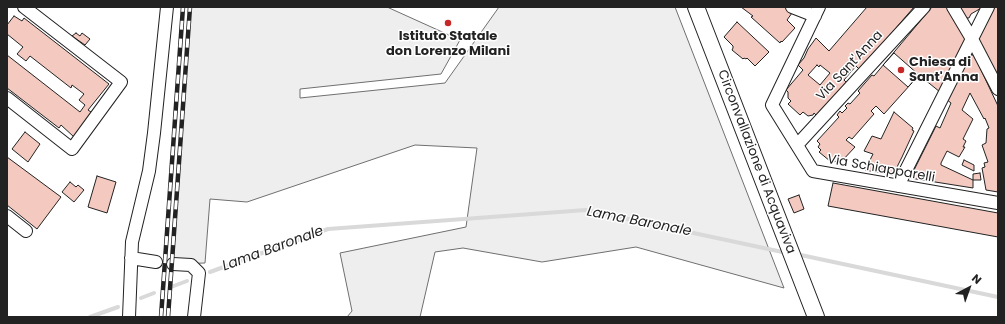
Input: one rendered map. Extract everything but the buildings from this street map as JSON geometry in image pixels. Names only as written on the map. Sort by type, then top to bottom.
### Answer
[{"type":"main road","name":"Circonvallazione di Acquaviva","points":[[696,7],[816,317]]},
{"type":"street","points":[[7,98],[72,149],[121,82],[24,7]]},
{"type":"street","points":[[129,317],[132,242],[149,171],[167,7]]},
{"type":"street","points":[[792,7],[817,11]]},
{"type":"street","name":"Via Sant'Anna","points":[[797,145],[924,7]]},
{"type":"street","points":[[953,7],[972,39],[998,89]]},
{"type":"street","points":[[898,186],[988,7]]},
{"type":"street","name":"Via Schiapparelli","points":[[817,11],[772,105],[813,171],[998,203]]},
{"type":"street","points":[[7,216],[26,230]]},
{"type":"street","points":[[131,258],[156,262]]},
{"type":"street","points":[[173,264],[191,264],[199,273],[194,317]]},
{"type":"shaded area","points":[[191,7],[387,7],[460,40],[441,74],[300,89],[300,98],[445,83],[499,7],[675,7],[784,288],[636,247],[542,262],[463,248],[435,252],[420,317],[347,317],[352,311],[340,253],[466,227],[477,148],[415,145],[247,202],[210,199],[205,263],[173,264]]},
{"type":"waterway","name":"Lama Baronale","points":[[210,272],[328,229],[586,210],[787,253]]},
{"type":"waterway","name":"Lama Baronale","points":[[796,254],[998,297]]},
{"type":"waterway","name":"Lama Baronale","points":[[171,287],[187,281]]},
{"type":"waterway","name":"Lama Baronale","points":[[141,298],[154,293]]},
{"type":"waterway","name":"Lama Baronale","points":[[90,317],[118,307]]},
{"type":"railway","points":[[161,317],[183,7]]},
{"type":"railway","points":[[168,317],[190,7]]},
{"type":"place","name":"Istituto Statale don Lorenzo Milani","points":[[448,23]]},
{"type":"place","name":"Chiesa di Sant'Anna","points":[[901,70]]}]
